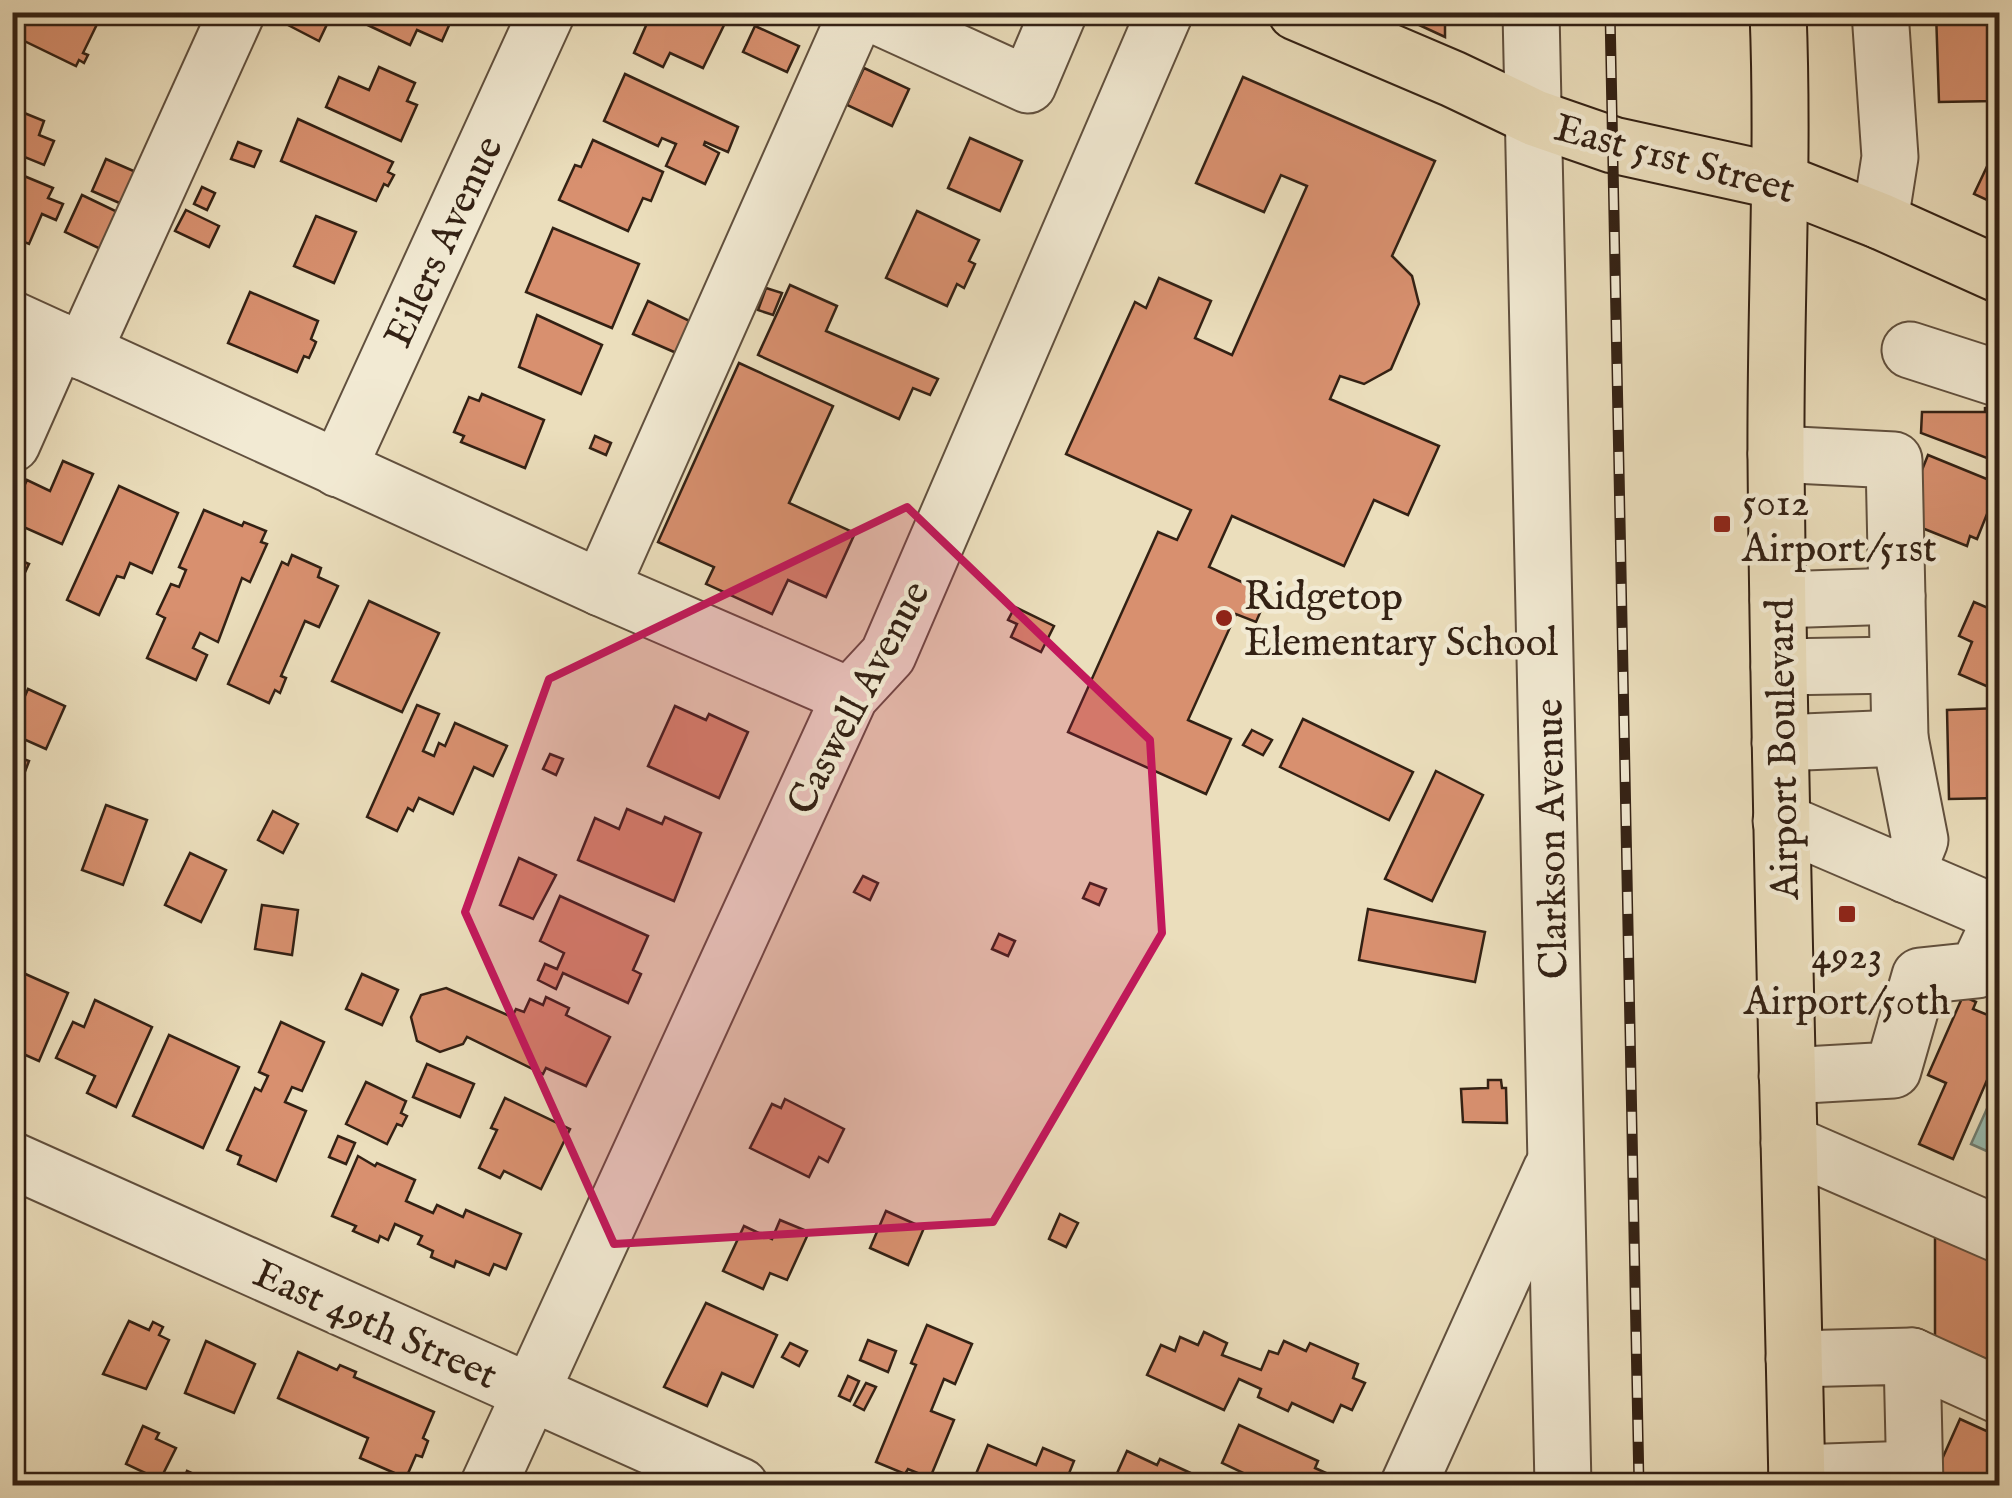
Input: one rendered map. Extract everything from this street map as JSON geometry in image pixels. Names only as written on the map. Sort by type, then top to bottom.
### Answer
[{"type":"main road","name":"East 51st Street","points":[[1296,12],[1535,118],[1612,144],[1781,182],[1880,220],[2000,275]]},
{"type":"main road","name":"Airport Boulevard","points":[[1778,12],[1781,182],[1776,454],[1797,1479]]},
{"type":"street","points":[[12,444],[51,337],[238,12]]},
{"type":"street","name":"Eilers Avenue","points":[[338,469],[547,12]]},
{"type":"street","points":[[600,588],[858,12]]},
{"type":"street","points":[[868,12],[1028,84],[1059,12]]},
{"type":"street","name":"Caswell Avenue","points":[[488,1486],[850,696],[888,655],[1165,12]]},
{"type":"street","name":"Clarkson Avenue","points":[[1532,12],[1564,1486]]},
{"type":"street","points":[[1880,12],[1890,157],[1880,220]]},
{"type":"street","points":[[51,337],[600,588],[850,696]]},
{"type":"street","points":[[1910,350],[2000,379]]},
{"type":"street","points":[[1776,454],[1894,460],[1900,738],[1920,840],[1906,874]]},
{"type":"street","points":[[1778,600],[1897,596]]},
{"type":"street","points":[[1779,667],[1898,666]]},
{"type":"street","points":[[1780,743],[1900,738]]},
{"type":"street","points":[[1781,820],[2000,918],[1977,970],[1920,976],[1892,1070],[1787,1076]]},
{"type":"street","points":[[1789,1144],[2000,1235]]},
{"type":"street","points":[[1408,1486],[1556,1158]]},
{"type":"street","name":"East 49th Street","points":[[12,1160],[740,1486]]},
{"type":"street","points":[[1797,1479],[1915,1477],[1912,1356]]},
{"type":"street","points":[[1794,1359],[1912,1356],[2000,1396]]},
{"type":"highlighted area","points":[[907,507],[1150,740],[1162,933],[993,1222],[614,1244],[465,912],[549,679]]},
{"type":"water","points":[[1990,1102],[1999,1106],[1999,1128],[1989,1152],[1971,1144]]},
{"type":"building","points":[[12,12],[89,12],[100,18],[83,53],[88,55],[84,63],[79,60],[76,66],[12,35]]},
{"type":"building","points":[[294,12],[320,12],[330,18],[319,41],[288,25]]},
{"type":"building","points":[[340,12],[455,12],[442,41],[417,30],[410,45]]},
{"type":"building","points":[[652,12],[713,12],[727,19],[703,68],[670,53],[663,67],[634,53]]},
{"type":"building","points":[[1391,12],[1445,12],[1445,37]]},
{"type":"building","points":[[1936,12],[2000,12],[2000,87],[1995,87],[1995,101],[1939,102]]},
{"type":"building","points":[[755,26],[799,46],[787,72],[743,52]]},
{"type":"building","points":[[379,67],[415,83],[407,101],[417,105],[401,141],[326,107],[339,77],[369,90]]},
{"type":"building","points":[[864,68],[909,89],[892,126],[847,105]]},
{"type":"building","points":[[625,74],[738,127],[728,152],[705,142],[719,153],[705,184],[666,166],[676,144],[662,138],[658,146],[604,121]]},
{"type":"building","points":[[1243,77],[1435,161],[1392,256],[1412,276],[1419,304],[1391,369],[1364,384],[1340,376],[1330,399],[1439,446],[1408,515],[1374,500],[1344,566],[1232,516],[1209,567],[1268,594],[1256,622],[1236,614],[1188,720],[1231,739],[1206,794],[1068,732],[1158,532],[1177,540],[1191,510],[1066,454],[1135,302],[1146,308],[1159,278],[1211,301],[1195,338],[1232,355],[1307,186],[1281,175],[1264,212],[1196,183]]},
{"type":"building","points":[[12,108],[44,121],[39,135],[54,141],[44,165],[12,152]]},
{"type":"building","points":[[298,119],[393,162],[388,172],[394,175],[388,186],[384,184],[376,201],[281,161]]},
{"type":"building","points":[[970,138],[1022,161],[1000,211],[948,188]]},
{"type":"building","points":[[2000,139],[2000,206],[1974,194]]},
{"type":"building","points":[[593,140],[663,172],[651,201],[643,198],[628,231],[559,200],[575,165],[581,167]]},
{"type":"building","points":[[238,142],[261,151],[254,167],[231,159]]},
{"type":"building","points":[[106,159],[145,176],[131,208],[92,191]]},
{"type":"building","points":[[12,171],[53,188],[48,198],[63,204],[56,220],[42,214],[29,244],[12,237]]},
{"type":"building","points":[[202,187],[215,193],[207,210],[194,204]]},
{"type":"building","points":[[82,195],[128,217],[111,254],[65,232]]},
{"type":"building","points":[[186,210],[219,226],[209,247],[175,231]]},
{"type":"building","points":[[917,211],[979,240],[969,261],[975,264],[964,288],[957,284],[947,306],[886,278]]},
{"type":"building","points":[[316,216],[356,232],[334,283],[294,266]]},
{"type":"building","points":[[553,228],[639,264],[612,328],[526,292]]},
{"type":"building","points":[[790,285],[837,306],[826,331],[938,379],[930,395],[913,388],[899,419],[758,355]]},
{"type":"building","points":[[766,288],[782,293],[773,315],[758,310]]},
{"type":"building","points":[[250,292],[318,321],[311,339],[316,342],[314,347],[309,358],[304,356],[297,372],[228,343]]},
{"type":"building","points":[[648,301],[696,324],[681,355],[633,334]]},
{"type":"building","points":[[537,315],[602,345],[581,394],[519,367]]},
{"type":"building","points":[[739,363],[833,406],[789,503],[855,533],[826,597],[788,580],[772,614],[706,584],[714,567],[658,542]]},
{"type":"building","points":[[482,394],[544,420],[525,468],[461,442],[464,436],[454,432],[469,397],[479,401]]},
{"type":"building","points":[[2000,406],[2000,463],[1921,433],[1922,412],[1985,412],[1985,408]]},
{"type":"building","points":[[595,436],[611,443],[606,455],[590,448]]},
{"type":"building","points":[[1928,455],[1999,484],[1977,539],[1970,536],[1967,546],[1902,520]]},
{"type":"building","points":[[63,461],[93,474],[62,544],[12,522],[12,512],[27,480],[50,491]]},
{"type":"building","points":[[119,486],[178,513],[152,573],[130,563],[124,578],[117,576],[99,615],[67,600]]},
{"type":"building","points":[[204,510],[266,531],[261,542],[267,544],[250,582],[242,578],[218,642],[200,633],[193,648],[207,655],[196,680],[147,658],[165,618],[157,614],[171,584],[179,587],[186,570],[179,567]]},
{"type":"building","points":[[292,555],[321,568],[318,577],[338,586],[319,627],[305,621],[281,676],[286,678],[280,693],[275,690],[269,703],[228,684],[282,562],[288,565]]},
{"type":"building","points":[[12,557],[29,564],[12,600]]},
{"type":"building","points":[[369,601],[439,633],[402,712],[332,681]]},
{"type":"building","points":[[1974,602],[2000,613],[2000,692],[1959,674],[1972,642],[1959,636]]},
{"type":"building","points":[[1015,607],[1054,626],[1041,652],[1011,637],[1017,624],[1008,620]]},
{"type":"building","points":[[28,689],[65,706],[46,749],[12,734]]},
{"type":"building","points":[[417,705],[439,714],[423,751],[434,756],[439,743],[445,746],[455,723],[507,746],[493,776],[474,767],[453,814],[419,798],[413,811],[408,808],[397,831],[367,817]]},
{"type":"building","points":[[675,706],[706,720],[709,714],[748,732],[719,798],[648,766]]},
{"type":"building","points":[[2000,708],[2000,798],[1949,799],[1947,710]]},
{"type":"building","points":[[1303,719],[1413,772],[1389,820],[1280,767]]},
{"type":"building","points":[[1252,730],[1272,740],[1263,755],[1243,745]]},
{"type":"building","points":[[550,754],[563,759],[556,775],[543,769]]},
{"type":"building","points":[[12,755],[29,761],[23,777],[12,773]]},
{"type":"building","points":[[1436,771],[1483,795],[1432,901],[1385,879]]},
{"type":"building","points":[[106,805],[147,820],[123,885],[82,870]]},
{"type":"building","points":[[627,809],[662,824],[665,817],[701,833],[674,901],[578,860],[595,818],[619,829]]},
{"type":"building","points":[[273,811],[298,824],[283,853],[258,840]]},
{"type":"building","points":[[190,853],[226,870],[201,922],[165,905]]},
{"type":"building","points":[[519,858],[556,875],[533,919],[500,905]]},
{"type":"building","points":[[863,876],[878,883],[870,900],[854,892]]},
{"type":"building","points":[[1090,883],[1106,889],[1099,905],[1083,898]]},
{"type":"building","points":[[560,896],[648,936],[633,970],[641,974],[628,1003],[563,973],[556,989],[538,980],[545,964],[557,969],[564,953],[540,941]]},
{"type":"building","points":[[262,905],[298,910],[292,955],[255,949]]},
{"type":"building","points":[[1368,909],[1485,932],[1475,982],[1359,960]]},
{"type":"building","points":[[999,934],[1015,941],[1008,956],[992,949]]},
{"type":"building","points":[[12,968],[68,993],[39,1061],[21,1053],[17,1062],[12,1060]]},
{"type":"building","points":[[362,974],[398,990],[382,1025],[346,1009]]},
{"type":"building","points":[[446,988],[512,1017],[516,1009],[524,1012],[530,999],[543,1005],[546,997],[569,1008],[566,1015],[610,1037],[586,1086],[546,1068],[543,1074],[467,1037],[463,1044],[440,1052],[417,1041],[411,1017],[421,995]]},
{"type":"building","points":[[1963,996],[1976,1002],[1973,1009],[2000,1020],[2000,1050],[1953,1159],[1919,1144],[1946,1083],[1928,1075]]},
{"type":"building","points":[[95,1000],[152,1027],[116,1107],[87,1093],[95,1076],[56,1058],[73,1022],[84,1027]]},
{"type":"building","points":[[281,1022],[324,1042],[302,1091],[292,1087],[285,1102],[306,1111],[276,1181],[238,1164],[241,1156],[227,1150],[255,1088],[261,1091],[268,1076],[259,1072]]},
{"type":"building","points":[[169,1035],[239,1067],[203,1148],[133,1116]]},
{"type":"building","points":[[427,1064],[474,1084],[460,1117],[413,1097]]},
{"type":"building","points":[[2000,1064],[2000,1094],[1988,1089]]},
{"type":"building","points":[[1488,1080],[1501,1080],[1502,1088],[1506,1088],[1507,1123],[1463,1122],[1461,1089],[1488,1088]]},
{"type":"building","points":[[366,1082],[406,1101],[401,1113],[407,1116],[402,1126],[397,1124],[387,1144],[346,1124]]},
{"type":"building","points":[[505,1098],[570,1129],[541,1189],[504,1171],[500,1178],[479,1168],[497,1130],[491,1128]]},
{"type":"building","points":[[785,1099],[844,1129],[828,1162],[819,1157],[809,1177],[750,1148],[772,1104],[781,1108]]},
{"type":"building","points":[[338,1136],[355,1143],[346,1164],[329,1157]]},
{"type":"building","points":[[358,1156],[415,1180],[406,1201],[433,1213],[437,1205],[463,1217],[466,1210],[521,1234],[506,1269],[494,1264],[489,1275],[456,1261],[454,1267],[431,1257],[433,1251],[418,1244],[422,1236],[395,1224],[388,1240],[380,1236],[378,1242],[353,1231],[356,1226],[332,1216]]},
{"type":"building","points":[[886,1211],[924,1228],[908,1265],[870,1248]]},
{"type":"building","points":[[1060,1214],[1078,1223],[1066,1247],[1049,1239]]},
{"type":"building","points":[[780,1220],[809,1232],[787,1280],[770,1273],[763,1289],[723,1271],[744,1226],[772,1239]]},
{"type":"building","points":[[1935,1223],[2000,1251],[2000,1365],[1935,1337]]},
{"type":"building","points":[[706,1303],[777,1335],[753,1387],[722,1373],[707,1406],[664,1387]]},
{"type":"building","points":[[129,1321],[149,1330],[153,1322],[163,1327],[159,1335],[169,1340],[146,1389],[103,1374]]},
{"type":"building","points":[[927,1325],[972,1344],[955,1384],[944,1379],[931,1411],[954,1420],[930,1478],[908,1469],[905,1474],[876,1462],[916,1365],[911,1363]]},
{"type":"building","points":[[1204,1332],[1227,1343],[1222,1355],[1261,1370],[1269,1351],[1278,1354],[1284,1341],[1306,1351],[1310,1343],[1358,1364],[1353,1378],[1365,1383],[1352,1410],[1341,1405],[1333,1422],[1292,1403],[1288,1411],[1258,1397],[1261,1389],[1239,1379],[1224,1410],[1147,1375],[1161,1345],[1175,1351],[1180,1337],[1198,1345]]},
{"type":"building","points":[[868,1340],[896,1351],[888,1372],[860,1360]]},
{"type":"building","points":[[206,1341],[255,1364],[234,1413],[185,1393]]},
{"type":"building","points":[[790,1343],[807,1351],[799,1366],[782,1357]]},
{"type":"building","points":[[298,1352],[337,1370],[340,1365],[356,1372],[354,1377],[434,1412],[423,1438],[428,1441],[422,1457],[416,1455],[406,1478],[360,1458],[368,1438],[278,1398]]},
{"type":"building","points":[[848,1376],[859,1381],[850,1401],[839,1396]]},
{"type":"building","points":[[866,1383],[876,1387],[864,1410],[854,1405]]},
{"type":"building","points":[[1960,1419],[2000,1437],[2000,1486],[1930,1486]]},
{"type":"building","points":[[1239,1425],[1318,1461],[1315,1468],[1326,1473],[1321,1486],[1248,1486],[1252,1477],[1222,1463]]},
{"type":"building","points":[[143,1426],[159,1433],[156,1439],[176,1448],[160,1480],[126,1464]]},
{"type":"building","points":[[988,1445],[1036,1465],[1043,1448],[1074,1461],[1064,1486],[971,1486]]},
{"type":"building","points":[[1127,1451],[1157,1465],[1160,1459],[1195,1475],[1191,1486],[1127,1486],[1114,1480]]},
{"type":"building","points":[[187,1471],[220,1486],[181,1486]]},
{"type":"railway","points":[[1610,12],[1639,1486]]},
{"type":"place","name":"5012 Airport/51st","points":[[1722,524]]},
{"type":"place","name":"Ridgetop Elementary School","points":[[1224,618]]},
{"type":"place","name":"4923 Airport/50th","points":[[1847,914]]}]
